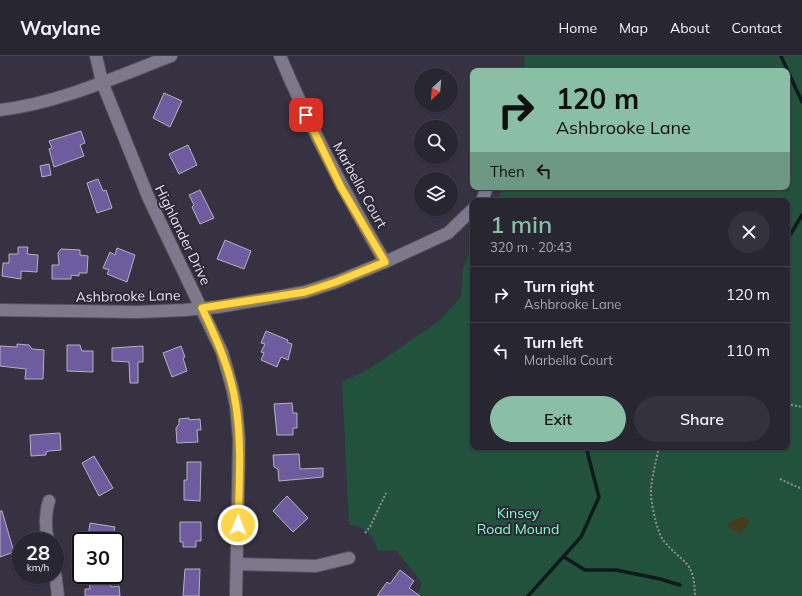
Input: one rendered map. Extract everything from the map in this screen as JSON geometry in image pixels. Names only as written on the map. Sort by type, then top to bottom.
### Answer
[{"type":"street","name":"Highlander Drive","points":[[96,56],[102,82],[149,199],[222,352],[236,406],[239,439],[236,596]]},
{"type":"street","points":[[0,110],[54,98],[171,56]]},
{"type":"street","name":"Marbella Court","points":[[280,56],[299,101],[341,187],[385,262]]},
{"type":"street","name":"Ashbrooke Lane","points":[[0,310],[139,312],[202,308],[305,292],[336,282],[385,262],[448,233],[470,212]]},
{"type":"street","points":[[46,532],[46,511],[49,501]]},
{"type":"street","points":[[236,564],[316,566],[349,558]]},
{"type":"street","points":[[56,584],[58,596]]},
{"type":"path","points":[[790,405],[802,407]]},
{"type":"path","points":[[658,450],[651,490],[656,521],[662,539],[688,563],[694,578],[695,596]]},
{"type":"path","points":[[780,479],[802,489]]},
{"type":"path","points":[[365,533],[370,527],[386,493]]},
{"type":"green space","name":"Kinsey Road Mound","points":[[524,56],[802,56],[802,596],[417,596],[422,583],[396,550],[378,551],[374,541],[368,533],[360,527],[349,525],[342,382],[369,369],[439,321],[461,297],[463,270],[470,250],[470,450],[790,450],[790,198],[498,198],[502,190],[790,190],[790,68],[525,68]]},
{"type":"sand","points":[[743,517],[748,518],[749,522],[741,534],[729,528],[728,524],[731,521]]},
{"type":"building","points":[[164,93],[182,101],[170,127],[153,118]]},
{"type":"building","points":[[81,131],[85,143],[80,145],[84,156],[54,167],[49,149],[52,148],[49,141]]},
{"type":"building","points":[[188,145],[197,165],[179,174],[169,154]]},
{"type":"building","points":[[49,164],[51,175],[42,177],[40,166]]},
{"type":"building","points":[[98,179],[103,191],[106,190],[112,208],[97,213],[87,183]]},
{"type":"building","points":[[200,190],[214,218],[200,224],[192,207],[194,205],[189,195]]},
{"type":"building","points":[[225,240],[251,251],[244,269],[217,259]]},
{"type":"building","points":[[18,247],[28,247],[27,254],[38,255],[37,272],[21,271],[21,279],[2,276],[3,263],[9,263],[9,254],[18,254]]},
{"type":"building","points":[[117,248],[135,255],[127,282],[107,274],[109,270],[103,268],[110,252],[115,255]]},
{"type":"building","points":[[61,249],[80,250],[80,255],[88,256],[87,273],[79,273],[79,276],[71,275],[71,279],[52,279],[52,265],[59,265],[58,253]]},
{"type":"building","points":[[266,331],[288,340],[287,342],[292,344],[288,360],[281,357],[277,367],[261,360],[264,353],[261,352],[265,344],[261,343]]},
{"type":"building","points":[[17,344],[29,345],[32,349],[44,350],[43,379],[25,379],[26,369],[0,366],[0,346],[17,347]]},
{"type":"building","points":[[67,345],[80,345],[82,351],[93,351],[93,372],[67,371]]},
{"type":"building","points":[[143,346],[143,362],[138,362],[138,383],[130,383],[129,362],[112,361],[112,348]]},
{"type":"building","points":[[181,346],[185,357],[183,358],[187,371],[172,377],[163,353]]},
{"type":"building","points":[[292,403],[293,413],[297,413],[297,428],[293,428],[293,435],[277,435],[274,404]]},
{"type":"building","points":[[189,418],[189,420],[200,419],[201,430],[197,430],[198,442],[177,443],[176,428],[179,424],[179,419]]},
{"type":"building","points":[[60,433],[61,450],[46,452],[46,455],[31,456],[30,435]]},
{"type":"building","points":[[299,454],[300,469],[323,468],[323,477],[279,481],[278,469],[274,467],[273,455]]},
{"type":"building","points":[[94,456],[113,488],[99,496],[82,463]]},
{"type":"building","points":[[187,462],[201,462],[200,501],[184,500],[184,480],[187,480]]},
{"type":"building","points":[[287,496],[308,518],[293,532],[273,511]]},
{"type":"building","points":[[0,511],[2,511],[12,545],[12,553],[0,557]]},
{"type":"building","points":[[180,522],[201,522],[201,541],[196,541],[196,547],[183,547],[183,542],[180,542]]},
{"type":"building","points":[[90,523],[115,527],[114,532],[89,532]]},
{"type":"building","points":[[185,569],[200,569],[199,596],[183,596]]},
{"type":"building","points":[[400,570],[414,581],[409,588],[420,596],[377,596],[387,582],[390,584]]},
{"type":"building","points":[[90,584],[111,584],[111,587],[119,586],[120,596],[85,596],[85,589],[90,589]]},
{"type":"waterway","points":[[781,56],[786,68]]},
{"type":"waterway","points":[[790,76],[802,102]]},
{"type":"waterway","points":[[790,235],[802,215]]},
{"type":"waterway","points":[[528,596],[581,537],[599,497],[587,450]]},
{"type":"waterway","points":[[564,557],[585,570],[616,570],[660,579],[680,585]]},
{"type":"route","points":[[238,525],[239,439],[236,406],[222,352],[202,308],[218,307],[305,292],[336,282],[385,262],[341,187],[306,115]]}]
